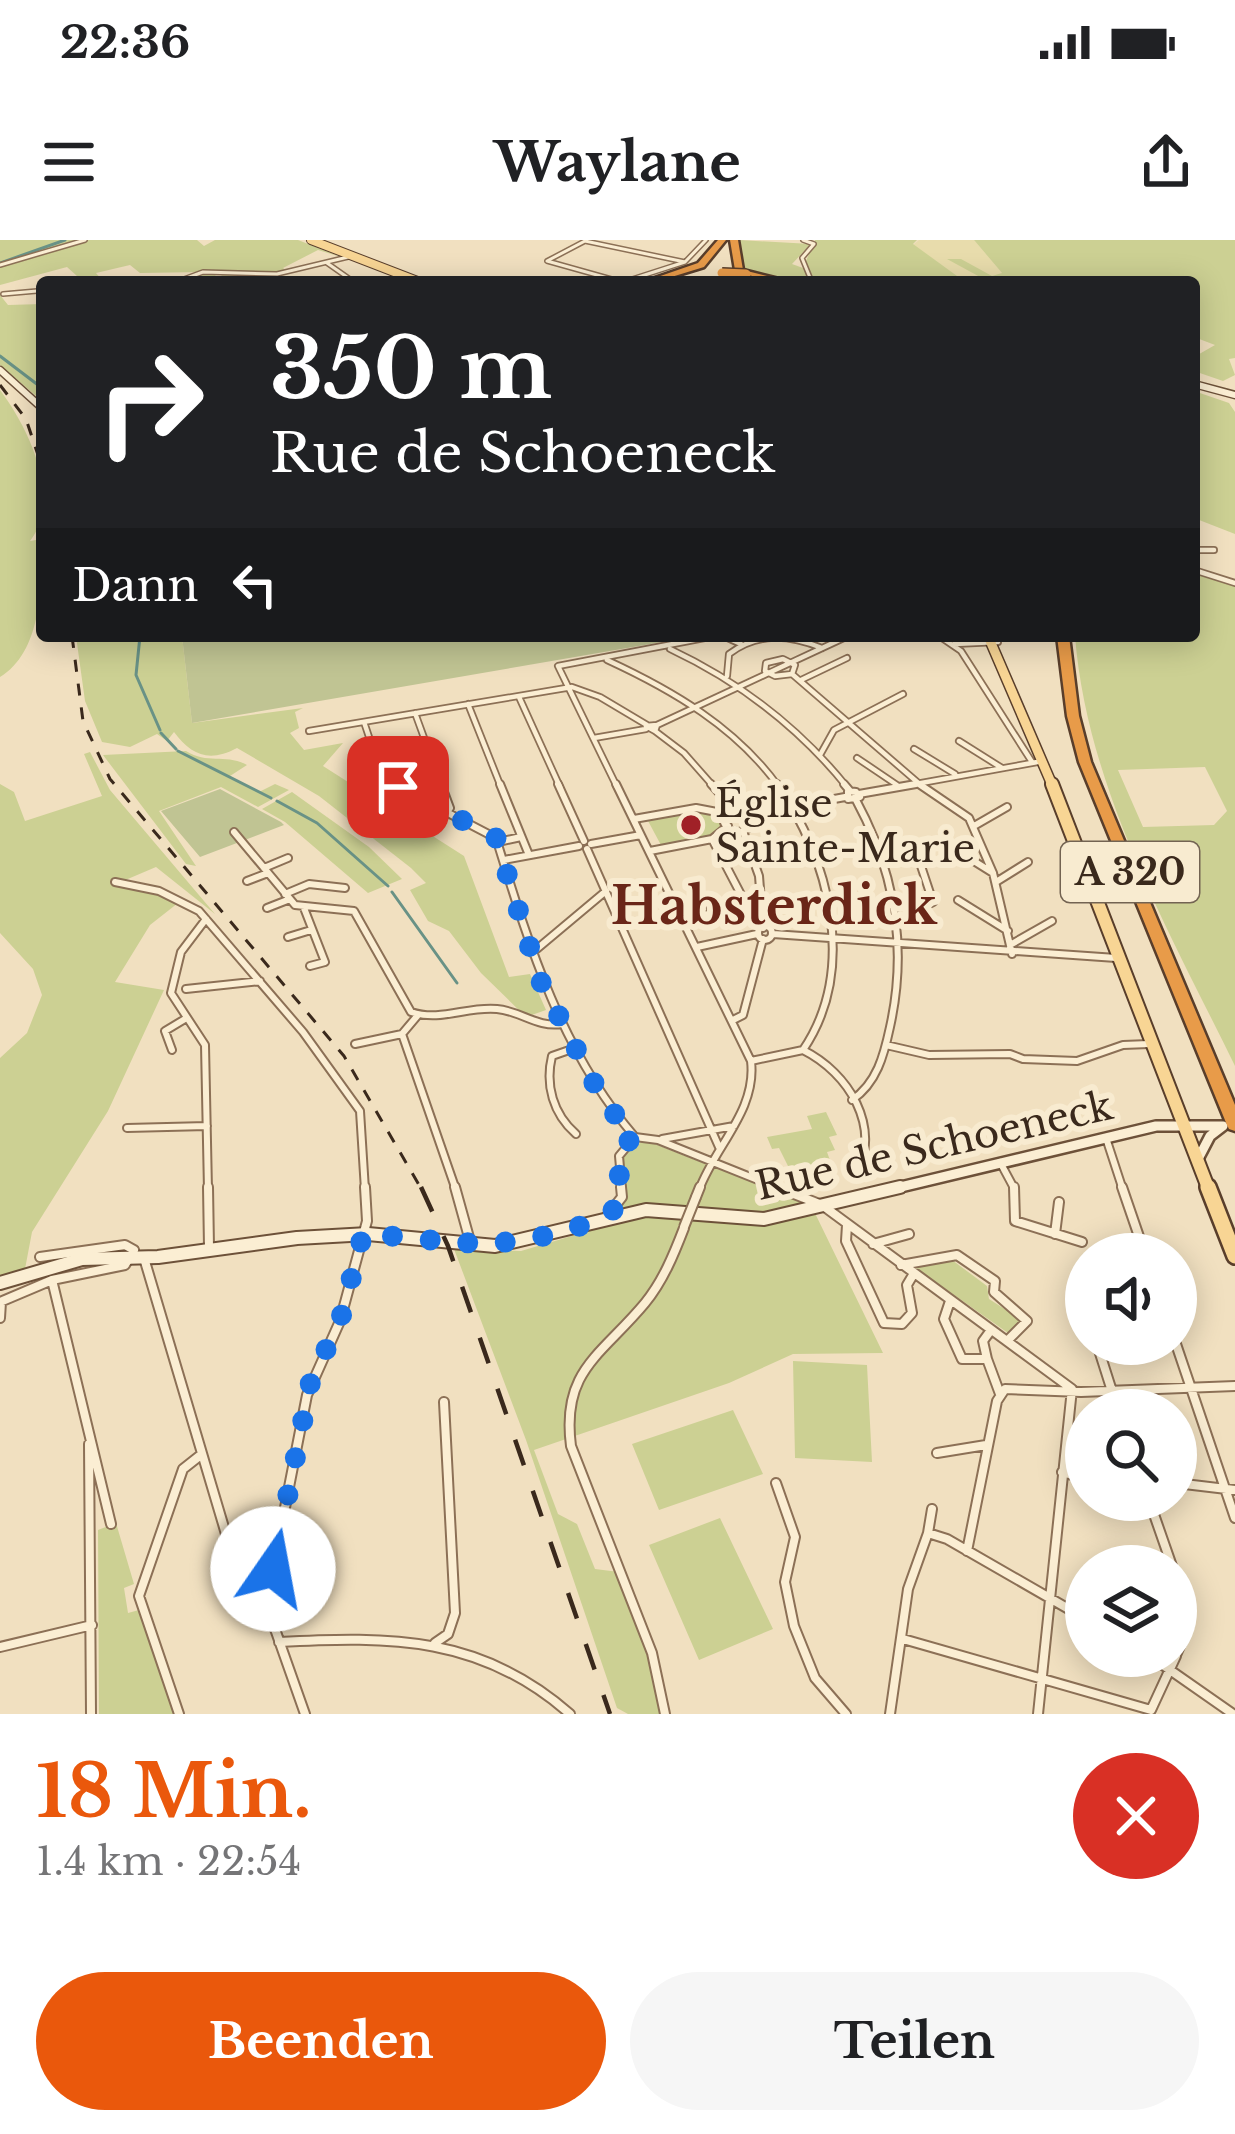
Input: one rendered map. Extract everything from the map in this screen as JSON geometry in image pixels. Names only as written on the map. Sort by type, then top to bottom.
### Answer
[{"type":"highway","points":[[728,240],[734,276]]},
{"type":"highway","points":[[668,276],[705,262],[728,240]]},
{"type":"highway","name":"A 320","points":[[1067,642],[1073,716],[1085,762],[1231,1097]]},
{"type":"highway","points":[[1231,1097],[1231,1123]]},
{"type":"main road","points":[[311,240],[403,276]]},
{"type":"main road","points":[[0,370],[36,403]]},
{"type":"main road","points":[[1200,386],[1235,395]]},
{"type":"main road","points":[[991,642],[1235,1256]]},
{"type":"main road","points":[[1198,1159],[1210,1136],[1231,1123]]},
{"type":"main road","name":"Rue de Schoeneck","points":[[0,1283],[70,1261],[109,1255],[144,1258],[363,1234],[470,1245],[525,1242],[608,1216],[658,1210],[749,1220],[1106,1137],[1184,1124],[1231,1123]]},
{"type":"street","points":[[0,265],[85,240]]},
{"type":"street","points":[[324,246],[339,240]]},
{"type":"street","points":[[641,276],[685,262],[706,240]]},
{"type":"street","points":[[802,240],[814,244],[802,258],[808,276]]},
{"type":"street","points":[[601,276],[547,261],[588,242],[685,262]]},
{"type":"street","points":[[266,276],[348,257]]},
{"type":"street","points":[[327,263],[345,276]]},
{"type":"street","points":[[192,276],[203,272],[240,276]]},
{"type":"street","points":[[4,294],[36,292]]},
{"type":"street","points":[[1200,550],[1214,550]]},
{"type":"street","points":[[1200,572],[1235,583]]},
{"type":"street","points":[[665,1714],[652,1653],[567,1426],[577,1376],[663,1277],[711,1160],[754,1088],[751,1061],[733,1020],[558,666],[693,642]]},
{"type":"street","points":[[736,642],[752,642]]},
{"type":"street","points":[[800,642],[822,648]]},
{"type":"street","points":[[594,738],[656,728],[835,642]]},
{"type":"street","points":[[656,728],[729,804],[753,814],[1039,760],[950,642]]},
{"type":"street","points":[[953,644],[972,642]]},
{"type":"street","points":[[727,679],[726,659],[741,644]]},
{"type":"street","points":[[667,648],[740,687],[820,755],[847,794]]},
{"type":"street","points":[[800,680],[847,658]]},
{"type":"street","points":[[604,659],[697,707],[754,754],[794,806],[826,880],[832,938],[826,993],[800,1050]]},
{"type":"street","points":[[792,662],[796,670],[792,674]]},
{"type":"street","points":[[768,674],[792,674],[851,721],[896,767],[960,809],[974,826],[995,878],[1011,950]]},
{"type":"street","points":[[309,731],[569,688],[600,697],[646,727]]},
{"type":"street","points":[[820,755],[830,734],[903,694]]},
{"type":"street","points":[[518,696],[719,1147]]},
{"type":"street","points":[[468,704],[529,855]]},
{"type":"street","points":[[416,713],[448,811]]},
{"type":"street","points":[[364,722],[382,776],[498,842],[532,953],[562,1024],[604,1102],[635,1137]]},
{"type":"street","points":[[959,741],[1001,767]]},
{"type":"street","points":[[914,748],[958,776]]},
{"type":"street","points":[[856,758],[900,787]]},
{"type":"street","points":[[852,1100],[870,1084],[886,1045],[897,1000],[901,944],[893,891],[857,797]]},
{"type":"street","points":[[722,813],[729,804]]},
{"type":"street","points":[[974,826],[1007,807]]},
{"type":"street","points":[[634,819],[697,808],[722,813]]},
{"type":"street","points":[[722,813],[728,826],[743,831],[753,825],[753,814]]},
{"type":"street","points":[[650,851],[712,838],[728,826]]},
{"type":"street","points":[[733,1020],[743,1015],[748,1002],[760,932],[759,876],[743,831]]},
{"type":"street","points":[[234,832],[288,896],[304,908],[325,962],[310,966]]},
{"type":"street","points":[[504,860],[642,835]]},
{"type":"street","points":[[498,842],[521,837]]},
{"type":"street","points":[[712,838],[760,932]]},
{"type":"street","points":[[945,843],[995,878]]},
{"type":"street","points":[[881,853],[907,851],[918,857],[933,902],[923,907]]},
{"type":"street","points":[[247,881],[288,858]]},
{"type":"street","points":[[995,878],[1028,862]]},
{"type":"street","points":[[116,882],[166,893],[206,919],[359,1107],[367,1220],[340,1321],[307,1395],[273,1569],[274,1629]]},
{"type":"street","points":[[267,908],[309,884],[345,888]]},
{"type":"street","points":[[532,953],[606,891]]},
{"type":"street","points":[[683,920],[712,913],[707,899]]},
{"type":"street","points":[[958,900],[1008,931]]},
{"type":"street","points":[[304,908],[338,906],[354,911],[402,1003],[418,1016],[440,1019],[494,1009],[540,1027],[562,1024]]},
{"type":"street","points":[[206,919],[195,928],[172,983],[175,1002],[205,1045],[208,1250]]},
{"type":"street","points":[[1011,950],[1052,921]]},
{"type":"street","points":[[288,937],[310,930]]},
{"type":"street","points":[[697,946],[760,932],[1117,958]]},
{"type":"street","points":[[186,989],[261,981]]},
{"type":"street","points":[[356,1044],[402,1034],[418,1016]]},
{"type":"street","points":[[172,1050],[166,1030],[186,1019]]},
{"type":"street","points":[[402,1034],[469,1226],[470,1245]]},
{"type":"street","points":[[886,1045],[929,1055],[965,1052],[1077,1061],[1123,1045],[1152,1044]]},
{"type":"street","points":[[575,1048],[552,1056],[548,1071],[561,1119],[576,1134]]},
{"type":"street","points":[[751,1061],[800,1050],[829,1066],[852,1100],[869,1143],[866,1162],[856,1176]]},
{"type":"street","points":[[127,1128],[208,1126]]},
{"type":"street","points":[[658,1140],[734,1126]]},
{"type":"street","points":[[608,1216],[622,1197],[617,1156],[624,1143],[635,1137],[658,1140],[822,1205],[1072,1389]]},
{"type":"street","points":[[1106,1137],[1138,1233]]},
{"type":"street","points":[[1000,1162],[1015,1189],[1012,1218],[1065,1237]]},
{"type":"street","points":[[1055,1234],[1059,1202]]},
{"type":"street","points":[[847,1225],[846,1241],[884,1323],[902,1324],[912,1313],[907,1285],[914,1274]]},
{"type":"street","points":[[873,1244],[909,1234]]},
{"type":"street","name":"Rue de Schoeneck","points":[[40,1256],[125,1244],[134,1250],[129,1258]]},
{"type":"street","points":[[901,1264],[957,1255],[995,1281],[994,1292],[1027,1321],[1006,1342]]},
{"type":"street","points":[[0,1318],[0,1302],[52,1280],[125,1265],[129,1258]]},
{"type":"street","points":[[144,1258],[242,1588],[274,1629],[305,1714]]},
{"type":"street","points":[[52,1280],[111,1524]]},
{"type":"street","points":[[950,1301],[944,1319],[962,1359],[987,1359]]},
{"type":"street","points":[[967,1551],[1000,1394],[983,1341],[991,1330]]},
{"type":"street","points":[[1183,1365],[1230,1489],[1235,1518]]},
{"type":"street","points":[[1000,1394],[1012,1387],[1072,1389]]},
{"type":"street","points":[[1165,1389],[1235,1387]]},
{"type":"street","points":[[432,1644],[448,1634],[455,1613],[444,1402]]},
{"type":"street","points":[[89,1444],[91,1714]]},
{"type":"street","points":[[937,1454],[988,1444]]},
{"type":"street","points":[[1037,1714],[1065,1447]]},
{"type":"street","points":[[179,1714],[139,1596],[183,1469],[202,1454]]},
{"type":"street","points":[[776,1483],[795,1537],[785,1582],[789,1610],[808,1663],[834,1710],[846,1714]]},
{"type":"street","points":[[1197,1485],[1230,1489]]},
{"type":"street","points":[[890,1714],[908,1589],[932,1510]]},
{"type":"street","points":[[928,1533],[1065,1607]]},
{"type":"street","points":[[0,1647],[92,1625]]},
{"type":"street","points":[[279,1642],[371,1637],[432,1644],[521,1674],[570,1714]]},
{"type":"street","points":[[903,1640],[1151,1710],[1166,1677]]},
{"type":"street","points":[[1182,1677],[1233,1714]]},
{"type":"shaded area","points":[[919,240],[974,240],[1003,274],[957,276],[913,245]]},
{"type":"green space","points":[[0,240],[197,240],[204,246],[215,240],[298,240],[341,257],[318,250],[283,268],[287,271],[258,276],[140,273],[130,265],[96,273],[99,276],[77,276],[67,267],[0,285]]},
{"type":"green space","points":[[739,240],[811,244],[792,264],[803,268],[815,240],[917,240],[913,244],[957,276],[764,276],[742,271]]},
{"type":"green space","points":[[974,240],[1235,240],[1235,358],[1229,359],[1235,375],[1223,381],[1200,373],[1200,354],[1215,345],[1200,339],[1200,276],[992,276],[1002,273]]},
{"type":"green space","points":[[947,259],[961,259],[992,276],[978,276]]},
{"type":"green space","points":[[0,295],[8,305],[36,304],[36,396],[0,365]]},
{"type":"green space","points":[[0,390],[36,459],[36,530],[30,541],[36,540],[36,618],[25,651],[0,677]]},
{"type":"green space","points":[[1200,393],[1229,403],[1235,412],[1235,534],[1200,520]]},
{"type":"green space","points":[[1200,574],[1235,584],[1235,1066],[1135,857],[1113,803],[1083,693],[1076,642],[1200,642]],"holes":[[[1205,767],[1227,811],[1214,825],[1143,827],[1118,770]]]},
{"type":"green space","points":[[77,642],[183,642],[192,723],[303,708],[295,712],[299,728],[290,733],[304,750],[343,743],[323,766],[464,856],[509,977],[530,974],[546,1010],[526,1017],[481,973],[449,931],[428,921],[410,890],[426,883],[319,796],[237,748],[218,755],[201,754],[174,732],[167,741],[157,734],[130,747],[102,742],[85,701]]},
{"type":"green space","points":[[183,642],[662,642],[192,723]]},
{"type":"green space","points":[[186,751],[247,765],[230,776],[259,792],[275,784],[289,790],[258,807],[221,787],[159,811],[196,866],[186,864],[103,755]]},
{"type":"green space","points":[[90,752],[110,790],[215,914],[156,867],[116,884],[156,892],[178,903],[150,925],[115,982],[164,990],[108,1111],[32,1232],[25,1269],[0,1278],[0,1058],[27,1033],[42,995],[33,969],[0,933],[0,784],[14,792],[25,821],[102,796],[84,754]]},
{"type":"green space","points":[[220,789],[284,825],[200,857],[161,811]]},
{"type":"green space","points":[[292,792],[369,847],[402,879],[368,893],[285,822],[262,809]]},
{"type":"green space","points":[[695,811],[716,814],[723,826],[709,837],[662,847],[647,819]]},
{"type":"green space","points":[[826,1112],[837,1135],[829,1137],[835,1150],[827,1152],[832,1166],[814,1171],[810,1164],[789,1168],[767,1137],[812,1129],[807,1116]]},
{"type":"green space","points":[[647,1141],[811,1205],[883,1353],[793,1354],[729,1383],[534,1450],[558,1514],[577,1524],[595,1569],[619,1572],[651,1651],[664,1714],[628,1714],[617,1708],[526,1440],[454,1249],[521,1251],[609,1225],[618,1204],[625,1155],[630,1146]]},
{"type":"green space","points":[[952,1260],[987,1286],[989,1299],[1022,1320],[1008,1333],[913,1266]]},
{"type":"green space","points":[[793,1361],[867,1365],[872,1462],[795,1458]]},
{"type":"green space","points":[[733,1410],[763,1474],[659,1510],[632,1444]]},
{"type":"green space","points":[[720,1518],[773,1629],[699,1660],[649,1545]]},
{"type":"green space","points":[[116,1523],[134,1584],[124,1588],[128,1613],[139,1610],[174,1714],[99,1714],[98,1530]]},
{"type":"waterway","points":[[0,263],[65,240]]},
{"type":"waterway","points":[[0,356],[36,383]]},
{"type":"waterway","points":[[139,642],[136,675],[160,730]]},
{"type":"waterway","points":[[161,733],[176,749]]},
{"type":"waterway","points":[[178,751],[271,798]]},
{"type":"waterway","points":[[277,801],[317,823],[388,886]]},
{"type":"waterway","points":[[392,892],[457,983]]},
{"type":"railway","points":[[0,385],[26,419],[36,449]]},
{"type":"railway","points":[[73,642],[83,721],[110,779],[344,1056],[422,1190]]},
{"type":"railway","points":[[421,1187],[448,1246],[610,1714]]},
{"type":"place","name":"Église Sainte-Marie","points":[[691,825]]},
{"type":"district","name":"Habsterdick","points":[[774,906]]},
{"type":"route","points":[[273,1569],[311,1380],[340,1321],[363,1234],[495,1246],[525,1242],[608,1216],[622,1197],[617,1156],[624,1143],[635,1137],[604,1102],[540,980],[496,838],[398,787]]}]
